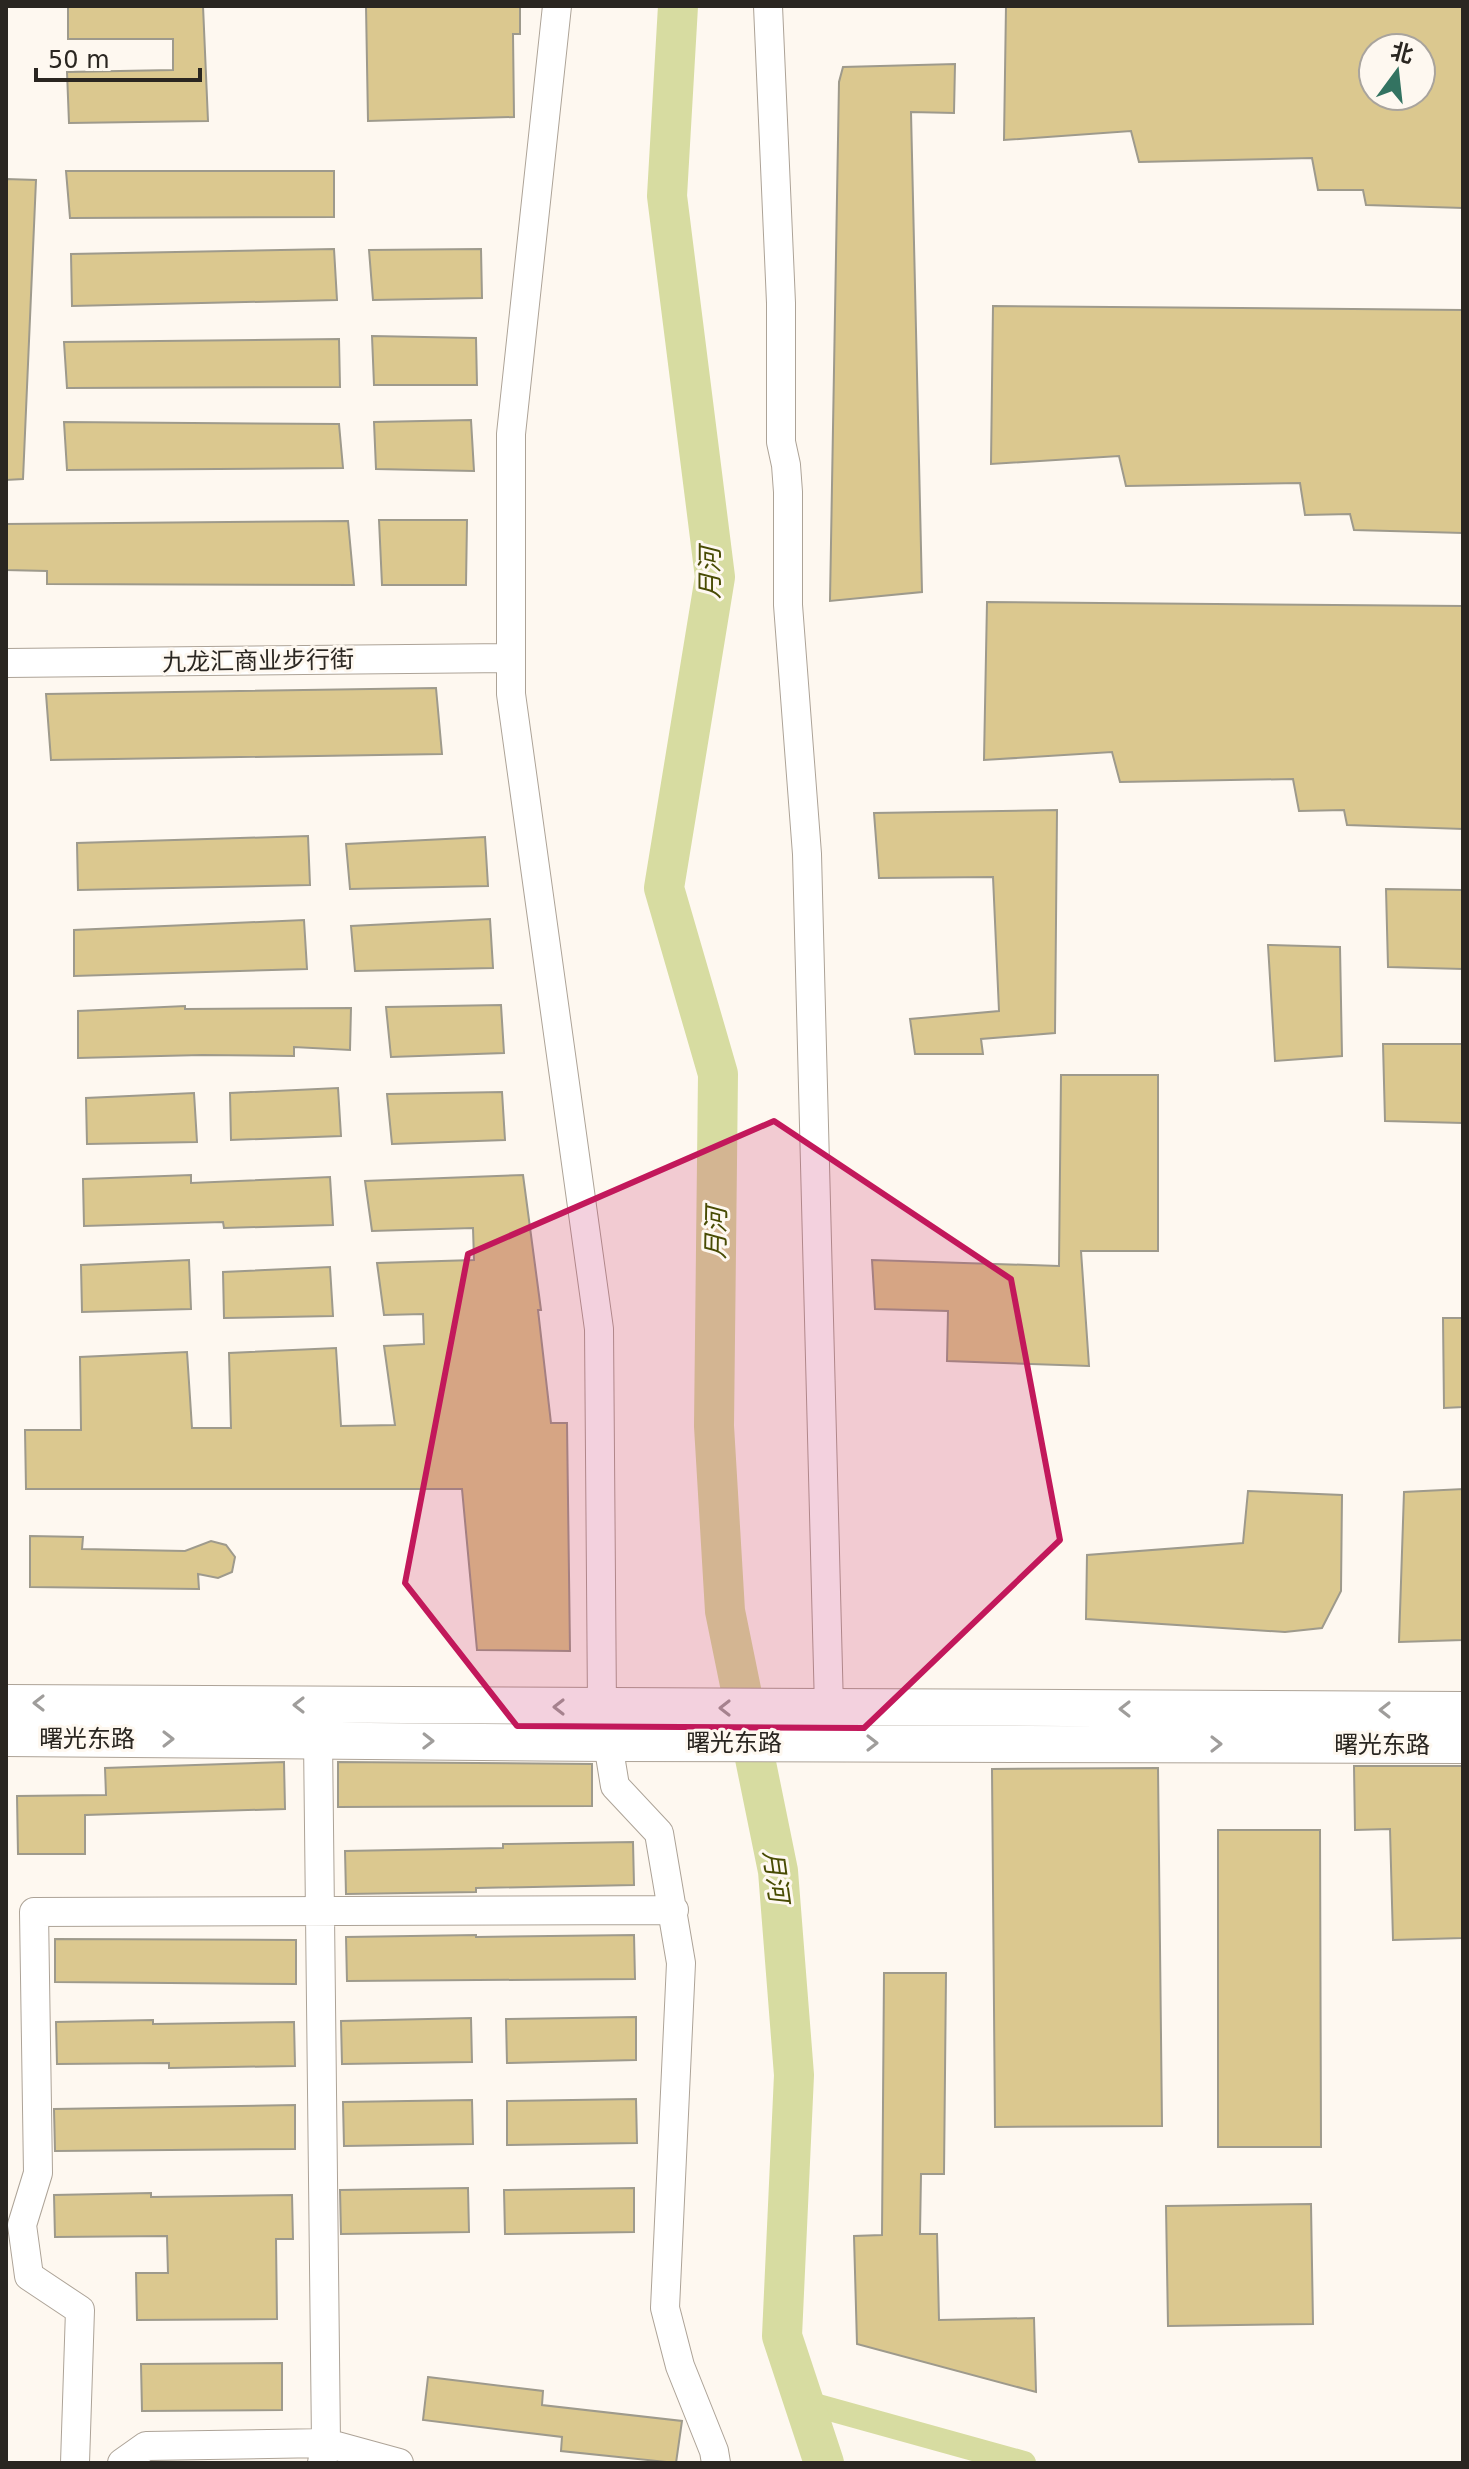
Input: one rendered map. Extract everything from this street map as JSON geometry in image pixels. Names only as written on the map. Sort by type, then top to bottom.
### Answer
[{"type":"main road","name":"曙光东路","points":[[6,1703],[1463,1710]]},
{"type":"main road","name":"曙光东路","points":[[6,1738],[1463,1745]]},
{"type":"street","points":[[557,6],[511,434],[510,658],[513,709],[599,1329],[602,1707],[615,1786],[659,1833],[681,1963],[665,2308],[680,2366],[716,2463]]},
{"type":"street","points":[[768,6],[781,303],[781,442],[788,492],[788,605],[807,854],[829,1708]]},
{"type":"street","name":"九龙汇商业步行街","points":[[6,663],[510,658]]},
{"type":"street","points":[[318,1739],[324,2453]]},
{"type":"street","points":[[75,2463],[80,2310],[29,2276],[22,2225],[38,2173],[34,1912],[674,1910]]},
{"type":"street","points":[[122,2463],[146,2446],[324,2453],[399,2463]]},
{"type":"highlighted area","points":[[774,1121],[1011,1279],[1060,1540],[864,1728],[517,1726],[405,1583],[468,1254]]},
{"type":"building","points":[[68,6],[203,6],[208,121],[69,123],[67,72],[173,70],[173,39],[68,39]]},
{"type":"building","points":[[366,6],[520,6],[520,34],[513,34],[514,117],[368,121]]},
{"type":"building","points":[[1006,6],[1463,6],[1463,208],[1366,205],[1363,190],[1318,190],[1312,158],[1139,162],[1131,131],[1004,140]]},
{"type":"building","points":[[955,64],[954,113],[911,112],[922,592],[830,601],[839,82],[843,67]]},
{"type":"building","points":[[66,171],[334,171],[334,217],[70,218]]},
{"type":"building","points":[[6,179],[36,180],[23,479],[6,480]]},
{"type":"building","points":[[334,249],[337,300],[72,306],[71,254]]},
{"type":"building","points":[[481,249],[482,298],[373,300],[369,250]]},
{"type":"building","points":[[993,306],[1463,310],[1463,533],[1354,530],[1350,514],[1305,515],[1300,483],[1126,486],[1119,456],[991,464]]},
{"type":"building","points":[[372,336],[476,338],[477,385],[374,385]]},
{"type":"building","points":[[339,339],[340,387],[67,388],[64,342]]},
{"type":"building","points":[[471,420],[474,471],[376,469],[374,422]]},
{"type":"building","points":[[64,422],[339,424],[343,468],[67,470]]},
{"type":"building","points":[[379,520],[467,520],[466,585],[382,585]]},
{"type":"building","points":[[348,521],[354,585],[47,584],[47,571],[6,570],[6,524]]},
{"type":"building","points":[[987,602],[1463,606],[1463,829],[1347,825],[1344,810],[1299,811],[1293,779],[1120,782],[1112,752],[984,760]]},
{"type":"building","points":[[436,688],[442,754],[51,760],[46,694]]},
{"type":"building","points":[[1057,810],[1055,1033],[981,1039],[983,1054],[915,1054],[910,1019],[999,1011],[993,877],[879,878],[874,813]]},
{"type":"building","points":[[308,836],[310,885],[78,890],[77,843]]},
{"type":"building","points":[[485,837],[488,886],[350,889],[346,844]]},
{"type":"building","points":[[1386,889],[1463,890],[1463,969],[1388,967]]},
{"type":"building","points":[[490,919],[493,968],[355,971],[351,926]]},
{"type":"building","points":[[304,920],[307,969],[74,976],[74,930]]},
{"type":"building","points":[[1268,945],[1340,947],[1342,1056],[1275,1061]]},
{"type":"building","points":[[501,1005],[504,1053],[391,1057],[386,1007]]},
{"type":"building","points":[[185,1006],[185,1009],[351,1008],[350,1050],[294,1047],[294,1056],[78,1058],[78,1011]]},
{"type":"building","points":[[1383,1044],[1463,1044],[1463,1123],[1385,1121]]},
{"type":"building","points":[[1061,1075],[1158,1075],[1158,1251],[1081,1251],[1089,1366],[947,1361],[948,1311],[875,1309],[872,1260],[1059,1266]]},
{"type":"building","points":[[338,1088],[341,1136],[231,1140],[230,1093]]},
{"type":"building","points":[[502,1092],[505,1140],[392,1144],[387,1094]]},
{"type":"building","points":[[194,1093],[197,1142],[87,1144],[86,1098]]},
{"type":"building","points":[[191,1175],[191,1183],[330,1177],[333,1225],[224,1228],[223,1222],[84,1226],[83,1179]]},
{"type":"building","points":[[523,1175],[541,1310],[538,1310],[551,1423],[567,1423],[570,1651],[477,1650],[462,1489],[26,1489],[25,1430],[81,1430],[80,1357],[187,1352],[192,1428],[231,1428],[229,1353],[336,1348],[341,1426],[395,1425],[384,1346],[424,1344],[423,1314],[384,1315],[377,1263],[474,1260],[473,1228],[372,1231],[365,1181]]},
{"type":"building","points":[[189,1260],[191,1309],[82,1312],[81,1265]]},
{"type":"building","points":[[330,1267],[333,1316],[224,1318],[223,1272]]},
{"type":"building","points":[[1443,1318],[1463,1318],[1463,1407],[1444,1408]]},
{"type":"building","points":[[1463,1489],[1463,1640],[1399,1642],[1404,1492]]},
{"type":"building","points":[[1248,1491],[1342,1495],[1341,1591],[1322,1628],[1285,1632],[1086,1619],[1087,1555],[1243,1543]]},
{"type":"building","points":[[30,1536],[83,1537],[82,1549],[185,1551],[211,1541],[226,1545],[235,1557],[232,1572],[218,1578],[198,1574],[199,1589],[30,1587]]},
{"type":"building","points":[[284,1762],[285,1809],[85,1815],[85,1854],[18,1854],[17,1796],[106,1795],[105,1768]]},
{"type":"building","points":[[338,1762],[592,1764],[592,1806],[338,1807]]},
{"type":"building","points":[[1354,1766],[1463,1766],[1463,1938],[1393,1940],[1390,1829],[1355,1830]]},
{"type":"building","points":[[1158,1768],[1162,2126],[995,2127],[992,1769]]},
{"type":"building","points":[[1218,1830],[1320,1830],[1321,2147],[1218,2147]]},
{"type":"building","points":[[633,1842],[634,1885],[346,1894],[345,1851]]},
{"type":"building","points":[[634,1935],[635,1979],[347,1981],[346,1937]]},
{"type":"building","points":[[55,1939],[296,1940],[296,1984],[55,1982]]},
{"type":"building","points":[[884,1973],[946,1973],[944,2174],[921,2174],[920,2234],[937,2234],[939,2320],[1034,2318],[1036,2392],[857,2344],[854,2236],[882,2235]]},
{"type":"building","points":[[636,2017],[636,2060],[507,2063],[506,2019]]},
{"type":"building","points":[[471,2018],[472,2062],[342,2064],[341,2021]]},
{"type":"building","points":[[153,2020],[153,2024],[294,2022],[295,2066],[169,2068],[169,2063],[57,2064],[56,2022]]},
{"type":"building","points":[[636,2099],[637,2143],[507,2145],[507,2101]]},
{"type":"building","points":[[472,2100],[473,2144],[344,2146],[343,2102]]},
{"type":"building","points":[[295,2105],[295,2149],[55,2151],[54,2109]]},
{"type":"building","points":[[468,2188],[469,2232],[341,2234],[340,2190]]},
{"type":"building","points":[[634,2188],[634,2232],[505,2234],[504,2190]]},
{"type":"building","points":[[151,2193],[151,2197],[292,2195],[293,2239],[276,2239],[277,2319],[137,2320],[136,2273],[168,2273],[167,2236],[55,2237],[54,2195]]},
{"type":"building","points":[[1311,2204],[1313,2324],[1168,2326],[1166,2206]]},
{"type":"building","points":[[282,2363],[282,2410],[142,2411],[141,2364]]},
{"type":"building","points":[[428,2377],[543,2391],[542,2405],[682,2421],[676,2463],[561,2451],[562,2437],[423,2420]]},
{"type":"waterway","name":"月河","points":[[678,6],[667,196],[715,577],[664,888],[718,1074],[714,1426],[725,1611],[778,1871],[794,2075],[782,2336],[824,2463]]},
{"type":"waterway","points":[[804,2402],[1024,2463]]}]
